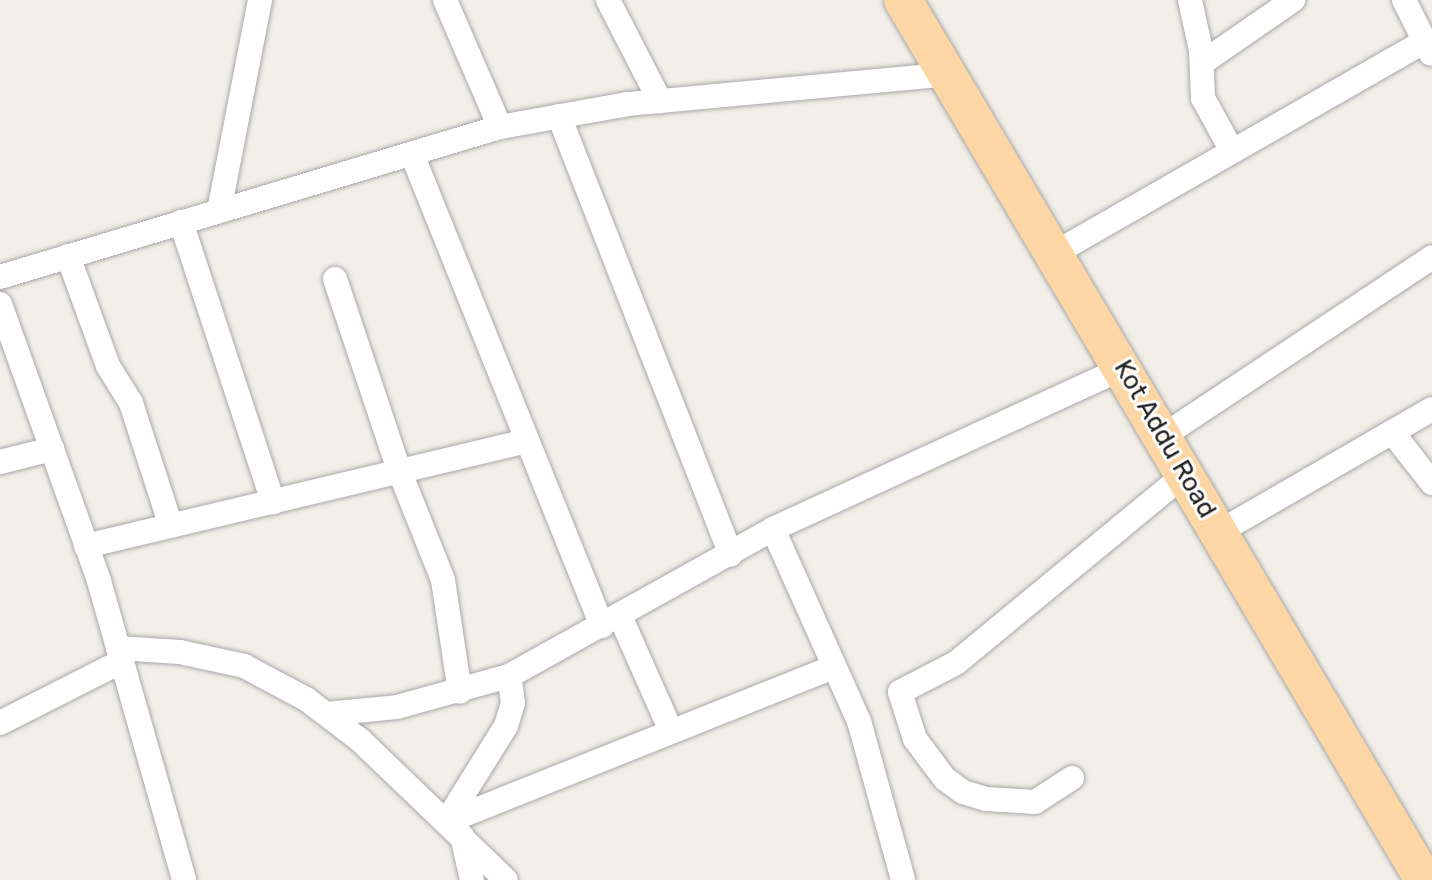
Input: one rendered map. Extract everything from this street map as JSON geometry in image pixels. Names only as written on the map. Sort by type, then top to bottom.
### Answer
[{"type":"main road","name":"Kot Addu Road","points":[[915,10],[949,74],[1424,880]]},
{"type":"street","points":[[219,211],[260,0]]},
{"type":"street","points":[[445,0],[500,127]]},
{"type":"street","points":[[608,0],[660,101]]},
{"type":"street","points":[[1190,0],[1202,63],[1203,98],[1232,151]]},
{"type":"street","points":[[1202,63],[1293,0]]},
{"type":"street","points":[[1055,253],[1232,151],[1428,49],[1404,0]]},
{"type":"street","points":[[0,277],[500,127],[660,101],[949,74]]},
{"type":"street","points":[[559,116],[731,555]]},
{"type":"street","points":[[412,154],[527,441],[611,621],[671,731]]},
{"type":"street","points":[[181,222],[273,502]]},
{"type":"street","points":[[68,256],[108,366],[131,403],[171,526]]},
{"type":"street","points":[[1163,436],[1432,257]]},
{"type":"street","points":[[335,279],[399,470],[443,580],[460,692]]},
{"type":"street","points":[[0,307],[86,546],[184,880]]},
{"type":"street","points":[[326,714],[397,707],[509,676],[773,529],[1123,368]]},
{"type":"street","points":[[1219,532],[1432,409]]},
{"type":"street","points":[[1392,432],[1432,483]]},
{"type":"street","points":[[86,546],[527,441]]},
{"type":"street","points":[[0,462],[52,449]]},
{"type":"street","points":[[1072,778],[1035,802],[986,799],[963,792],[945,779],[915,739],[900,692],[956,663],[1185,474]]},
{"type":"street","points":[[773,529],[877,772],[903,880]]},
{"type":"street","points":[[0,723],[120,655],[180,652],[244,666],[326,714],[454,828],[506,880]]},
{"type":"street","points":[[454,828],[671,731],[833,667]]},
{"type":"street","points":[[472,880],[454,828],[506,726],[513,703],[509,676]]}]
